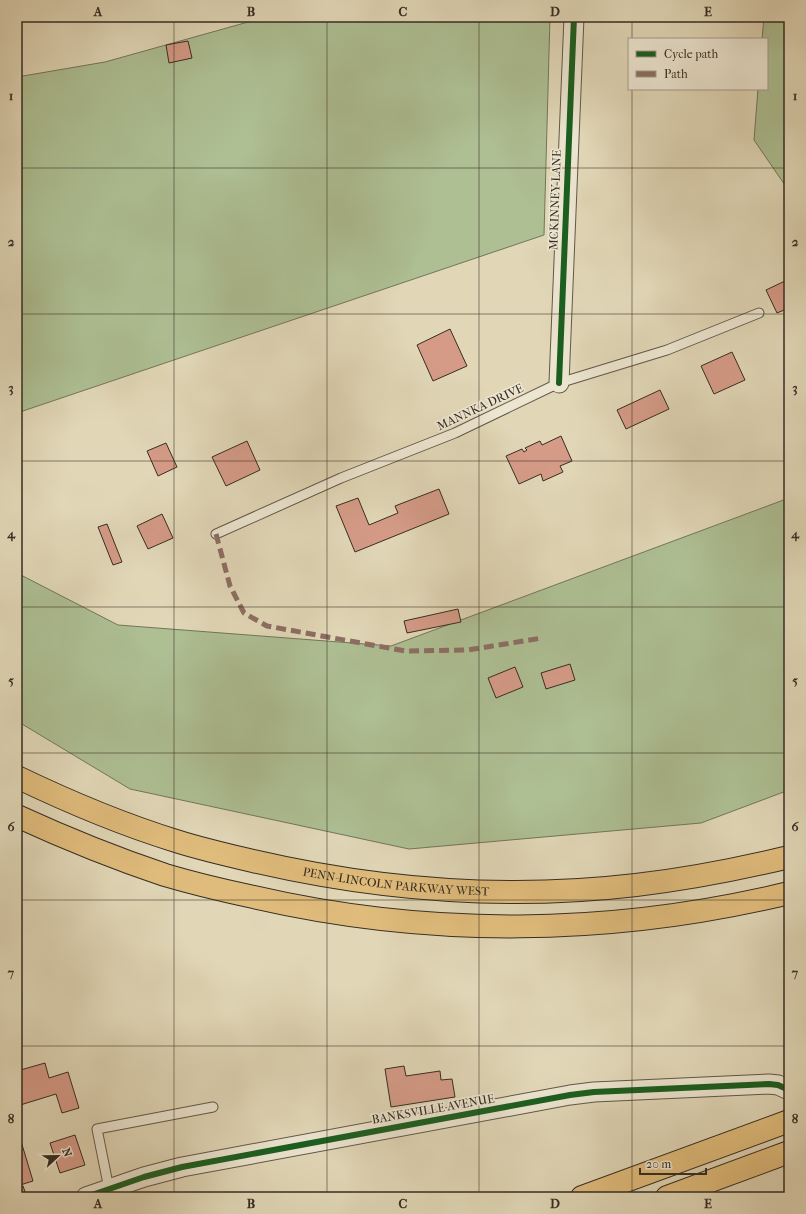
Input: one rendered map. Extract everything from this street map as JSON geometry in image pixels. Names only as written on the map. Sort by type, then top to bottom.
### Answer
[{"type":"main road","name":"PENN-LINCOLN PARKWAY WEST","points":[[17,777],[68,802],[176,841],[289,869],[348,880],[403,887],[460,891],[517,892],[578,890],[635,885],[692,877],[789,857]]},
{"type":"main road","points":[[17,816],[75,842],[166,875],[282,904],[400,922],[458,926],[525,927],[639,920],[698,912],[789,893]]},
{"type":"main road","points":[[749,866],[789,850]]},
{"type":"main road","points":[[582,1197],[789,1121]]},
{"type":"main road","points":[[667,1197],[789,1152]]},
{"type":"street","name":"MCKINNEY LANE","points":[[559,383],[574,17]]},
{"type":"street","name":"BANKSVILLE AVENUE","points":[[86,1197],[144,1177],[182,1167],[570,1095],[594,1092],[769,1084],[778,1085],[789,1090]]},
{"type":"lane","name":"MANNKA DRIVE","points":[[216,534],[341,478],[455,433],[559,383],[667,350],[759,313]]},
{"type":"lane","points":[[109,1189],[97,1129],[213,1108]]},
{"type":"green space","points":[[266,17],[550,17],[544,235],[17,413],[17,77],[105,62]]},
{"type":"green space","points":[[764,17],[789,17],[789,191],[754,140],[758,90],[768,90],[768,38],[762,38]]},
{"type":"green space","points":[[789,498],[789,790],[701,823],[409,849],[130,789],[17,721],[17,573],[118,625],[391,646]]},
{"type":"building","points":[[188,41],[192,58],[169,63],[166,45]]},
{"type":"building","points":[[785,281],[789,289],[789,308],[777,313],[766,290]]},
{"type":"building","points":[[450,329],[467,366],[433,381],[417,345]]},
{"type":"building","points":[[732,352],[745,380],[714,394],[701,366]]},
{"type":"building","points":[[660,390],[669,409],[626,429],[617,410]]},
{"type":"building","points":[[561,436],[572,461],[560,466],[563,472],[543,481],[541,474],[519,484],[506,456],[522,449],[524,452],[527,450],[525,448],[540,441],[542,445]]},
{"type":"building","points":[[247,441],[260,470],[226,486],[212,457]]},
{"type":"building","points":[[166,443],[177,467],[158,476],[147,451]]},
{"type":"building","points":[[439,489],[449,514],[355,552],[336,506],[358,498],[369,525],[398,513],[395,506]]},
{"type":"building","points":[[162,514],[173,538],[148,549],[137,526]]},
{"type":"building","points":[[107,524],[122,562],[113,565],[98,527]]},
{"type":"building","points":[[458,609],[461,622],[407,633],[404,621]]},
{"type":"building","points":[[570,664],[575,680],[546,689],[541,673]]},
{"type":"building","points":[[515,667],[523,687],[496,698],[488,678]]},
{"type":"building","points":[[45,1063],[49,1078],[68,1072],[79,1108],[62,1113],[56,1094],[17,1106],[17,1071]]},
{"type":"building","points":[[404,1066],[406,1076],[440,1071],[441,1080],[452,1079],[455,1097],[391,1107],[385,1069]]},
{"type":"building","points":[[17,1128],[33,1181],[17,1186]]},
{"type":"building","points":[[75,1135],[85,1165],[60,1173],[50,1143]]},
{"type":"building","points":[[23,1186],[27,1197],[17,1197],[17,1187]]},
{"type":"marked path","points":[[216,534],[230,586],[244,613],[267,626],[405,651],[468,650],[542,638]]},
{"type":"cycle path","points":[[559,383],[574,17]]},
{"type":"cycle path","points":[[86,1197],[144,1177],[182,1167],[570,1095],[594,1092],[769,1084],[778,1085],[789,1090]]}]
